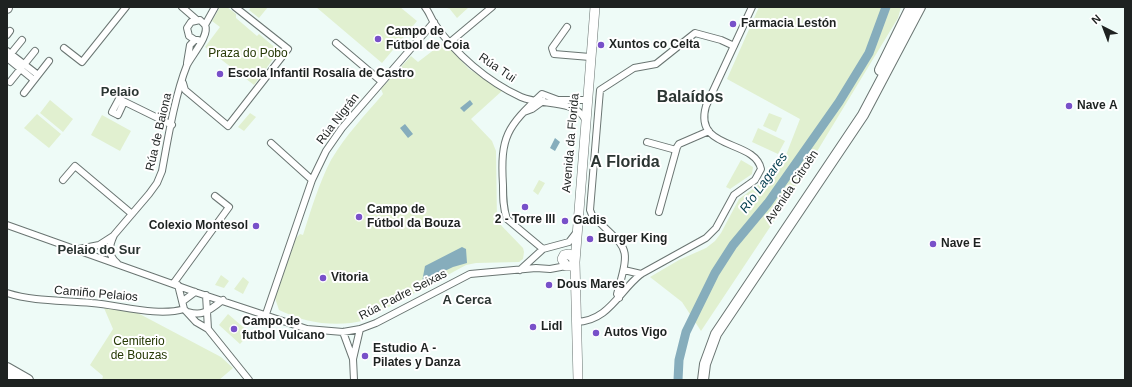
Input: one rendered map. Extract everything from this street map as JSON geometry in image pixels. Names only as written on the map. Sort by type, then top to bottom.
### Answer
[{"type":"main road","name":"Avenida da Florida","points":[[578,380],[576,276],[571,264],[576,241],[595,7]]},
{"type":"main road","name":"Avenida Citroën","points":[[703,380],[705,364],[710,348],[720,327],[863,115],[900,46],[915,8]]},
{"type":"main road","name":"Avenida Citroën","points":[[697,380],[702,353],[710,332],[841,138],[915,8]]},
{"type":"main road","points":[[566,255],[576,241]]},
{"type":"main road","points":[[566,255],[572,255],[571,264]]},
{"type":"main road","points":[[7,368],[28,380]]},
{"type":"main road","points":[[7,376],[14,380]]},
{"type":"street","points":[[64,48],[82,62],[126,7]]},
{"type":"street","points":[[182,7],[205,25]]},
{"type":"street","name":"Rúa de Baiona","points":[[77,249],[99,244],[114,235],[157,183],[162,171],[187,67],[190,45],[195,40],[189,36],[187,30],[191,22],[198,20],[214,7]]},
{"type":"street","name":"Rúa de Baiona","points":[[187,67],[206,33],[205,25],[214,7]]},
{"type":"street","points":[[184,79],[184,90],[228,126],[288,49],[241,9],[235,7]]},
{"type":"street","name":"Rúa Tui","points":[[426,7],[434,22],[449,42],[480,72],[521,97],[541,103],[566,105],[578,110],[585,119]]},
{"type":"street","points":[[449,42],[492,7]]},
{"type":"street","points":[[576,322],[594,319],[607,310],[641,274],[706,238],[716,228],[734,195],[758,177],[761,169],[755,157],[717,139],[709,131],[704,118],[706,106],[752,7]]},
{"type":"street","name":"Rúa Nigrán","points":[[266,314],[312,180],[322,158],[337,135],[434,22]]},
{"type":"street","points":[[567,27],[552,48],[554,54],[590,57]]},
{"type":"street","points":[[619,298],[617,294],[626,255],[623,246],[592,216],[590,210],[600,90],[634,68],[656,64],[695,33],[721,40],[734,46]]},
{"type":"street","points":[[195,40],[203,38]]},
{"type":"street","points":[[22,40],[8,56],[36,78]]},
{"type":"street","points":[[336,43],[382,82]]},
{"type":"street","points":[[10,82],[35,51]]},
{"type":"street","points":[[24,93],[49,61]]},
{"type":"street","points":[[542,251],[507,219],[504,212],[502,151],[504,140],[508,132],[524,111],[542,94],[558,100],[587,100]]},
{"type":"street","points":[[524,111],[541,103],[549,96]]},
{"type":"street","points":[[521,97],[524,111]]},
{"type":"street","points":[[566,105],[574,101]]},
{"type":"street","points":[[124,102],[172,125]]},
{"type":"street","points":[[659,212],[679,144],[709,131]]},
{"type":"street","points":[[647,142],[676,150]]},
{"type":"street","points":[[271,143],[312,180]]},
{"type":"street","points":[[63,180],[75,166],[132,214]]},
{"type":"street","points":[[175,285],[229,207],[215,196]]},
{"type":"street","points":[[7,225],[206,295],[208,329]]},
{"type":"street","points":[[520,270],[542,251],[569,242],[576,232]]},
{"type":"street","points":[[114,235],[110,244],[110,253],[120,265]]},
{"type":"street","points":[[550,248],[566,255]]},
{"type":"street","points":[[542,251],[539,259],[542,268]]},
{"type":"street","name":"Rúa Padre Seixas","points":[[206,295],[307,329],[344,332],[360,329],[376,323],[470,274],[542,268],[550,269],[571,264]]},
{"type":"street","points":[[623,273],[641,274]]},
{"type":"street","points":[[623,273],[624,283],[628,287]]},
{"type":"street","points":[[175,285],[186,311],[196,322],[208,329],[250,380]]},
{"type":"street","points":[[182,301],[195,292]]},
{"type":"street","name":"Camiño Pelaios","points":[[7,293],[26,299],[92,303],[160,311],[186,311]]},
{"type":"street","points":[[186,311],[197,315],[207,311],[224,300]]},
{"type":"street","points":[[353,359],[360,329]]},
{"type":"street","points":[[344,332],[353,359],[354,380]]},
{"type":"green space","name":"Praza do Pobo","points":[[220,7],[227,7],[236,14],[236,18],[257,36],[259,34],[279,51],[254,85],[205,47],[220,27],[212,21]]},
{"type":"green space","points":[[251,7],[268,7],[259,18],[249,10]]},
{"type":"green space","name":"Campo de Fútbol de Coia","points":[[316,7],[400,7],[417,21],[382,63]]},
{"type":"green space","points":[[449,7],[469,7],[457,18],[449,8],[447,10]]},
{"type":"green space","points":[[759,7],[901,7],[898,18],[782,209],[701,331],[682,302],[650,277],[679,260],[706,248],[715,241],[721,233],[739,199],[761,183],[769,168],[786,155],[800,119],[727,79]]},
{"type":"green space","points":[[444,42],[469,69],[503,90],[471,119],[492,141],[496,151],[497,221],[523,248],[523,259],[519,262],[476,263],[466,265],[365,320],[343,324],[321,323],[299,318],[279,310],[275,298],[296,238],[300,234],[303,235],[319,187],[331,160],[349,134],[383,94],[381,89],[411,56],[418,62]]},
{"type":"green space","points":[[50,100],[73,119],[63,132],[40,113]]},
{"type":"green space","points":[[250,113],[256,117],[244,131],[238,127]]},
{"type":"green space","points":[[769,113],[782,118],[776,132],[763,126]]},
{"type":"green space","points":[[37,114],[61,134],[49,148],[24,128]]},
{"type":"green space","points":[[102,115],[131,131],[120,151],[91,135]]},
{"type":"green space","points":[[758,128],[785,141],[778,154],[752,142]]},
{"type":"green space","points":[[741,160],[753,167],[752,174],[730,189],[726,187]]},
{"type":"green space","points":[[539,180],[545,183],[538,195],[533,191]]},
{"type":"green space","points":[[221,275],[229,281],[224,288],[215,285]]},
{"type":"green space","points":[[243,277],[249,282],[243,294],[234,289]]},
{"type":"green space","name":"Cemiterio de Bouzas","points":[[104,308],[134,311],[221,357],[233,368],[219,380],[102,380],[103,376],[90,365],[113,329]]},
{"type":"green space","name":"Campo de futbol Vulcano","points":[[228,314],[250,333],[240,344],[219,325]]},
{"type":"water","points":[[470,100],[473,104],[464,112],[460,108]]},
{"type":"water","points":[[405,124],[413,134],[408,138],[400,128]]},
{"type":"water","points":[[555,138],[560,142],[555,151],[550,148]]},
{"type":"water","points":[[462,247],[466,249],[467,263],[453,267],[422,282],[425,266]]},
{"type":"waterway","name":"Río Lagares","points":[[678,380],[679,360],[686,332],[715,273],[733,245],[768,203],[839,102],[869,53],[886,7]]},
{"type":"place","name":"Farmacia Lestón","points":[[733,24]]},
{"type":"place","name":"Campo de Fútbol de Coia","points":[[378,39]]},
{"type":"place","name":"Xuntos co Celta","points":[[601,45]]},
{"type":"place","name":"Escola Infantil Rosalía de Castro","points":[[220,74]]},
{"type":"place","name":"Nave A","points":[[1069,106]]},
{"type":"place","name":"2 - Torre III","points":[[525,207]]},
{"type":"place","name":"Campo de Fútbol da Bouza","points":[[359,217]]},
{"type":"place","name":"Gadis","points":[[565,221]]},
{"type":"place","name":"Colexio Montesol","points":[[256,226]]},
{"type":"place","name":"Burger King","points":[[590,239]]},
{"type":"place","name":"Nave E","points":[[933,244]]},
{"type":"place","name":"Vitoria","points":[[323,278]]},
{"type":"place","name":"Dous Mares","points":[[549,285]]},
{"type":"place","name":"Lidl","points":[[533,327]]},
{"type":"place","name":"Campo de futbol Vulcano","points":[[234,329]]},
{"type":"place","name":"Autos Vigo","points":[[596,333]]},
{"type":"place","name":"Estudio A - Pilates y Danza","points":[[365,356]]},
{"type":"district","name":"Pelaio","points":[[120,92]]},
{"type":"district","name":"Balaídos","points":[[690,98]]},
{"type":"district","name":"A Florida","points":[[625,163]]},
{"type":"district","name":"Pelaio do Sur","points":[[99,250]]},
{"type":"district","name":"A Cerca","points":[[467,300]]}]
